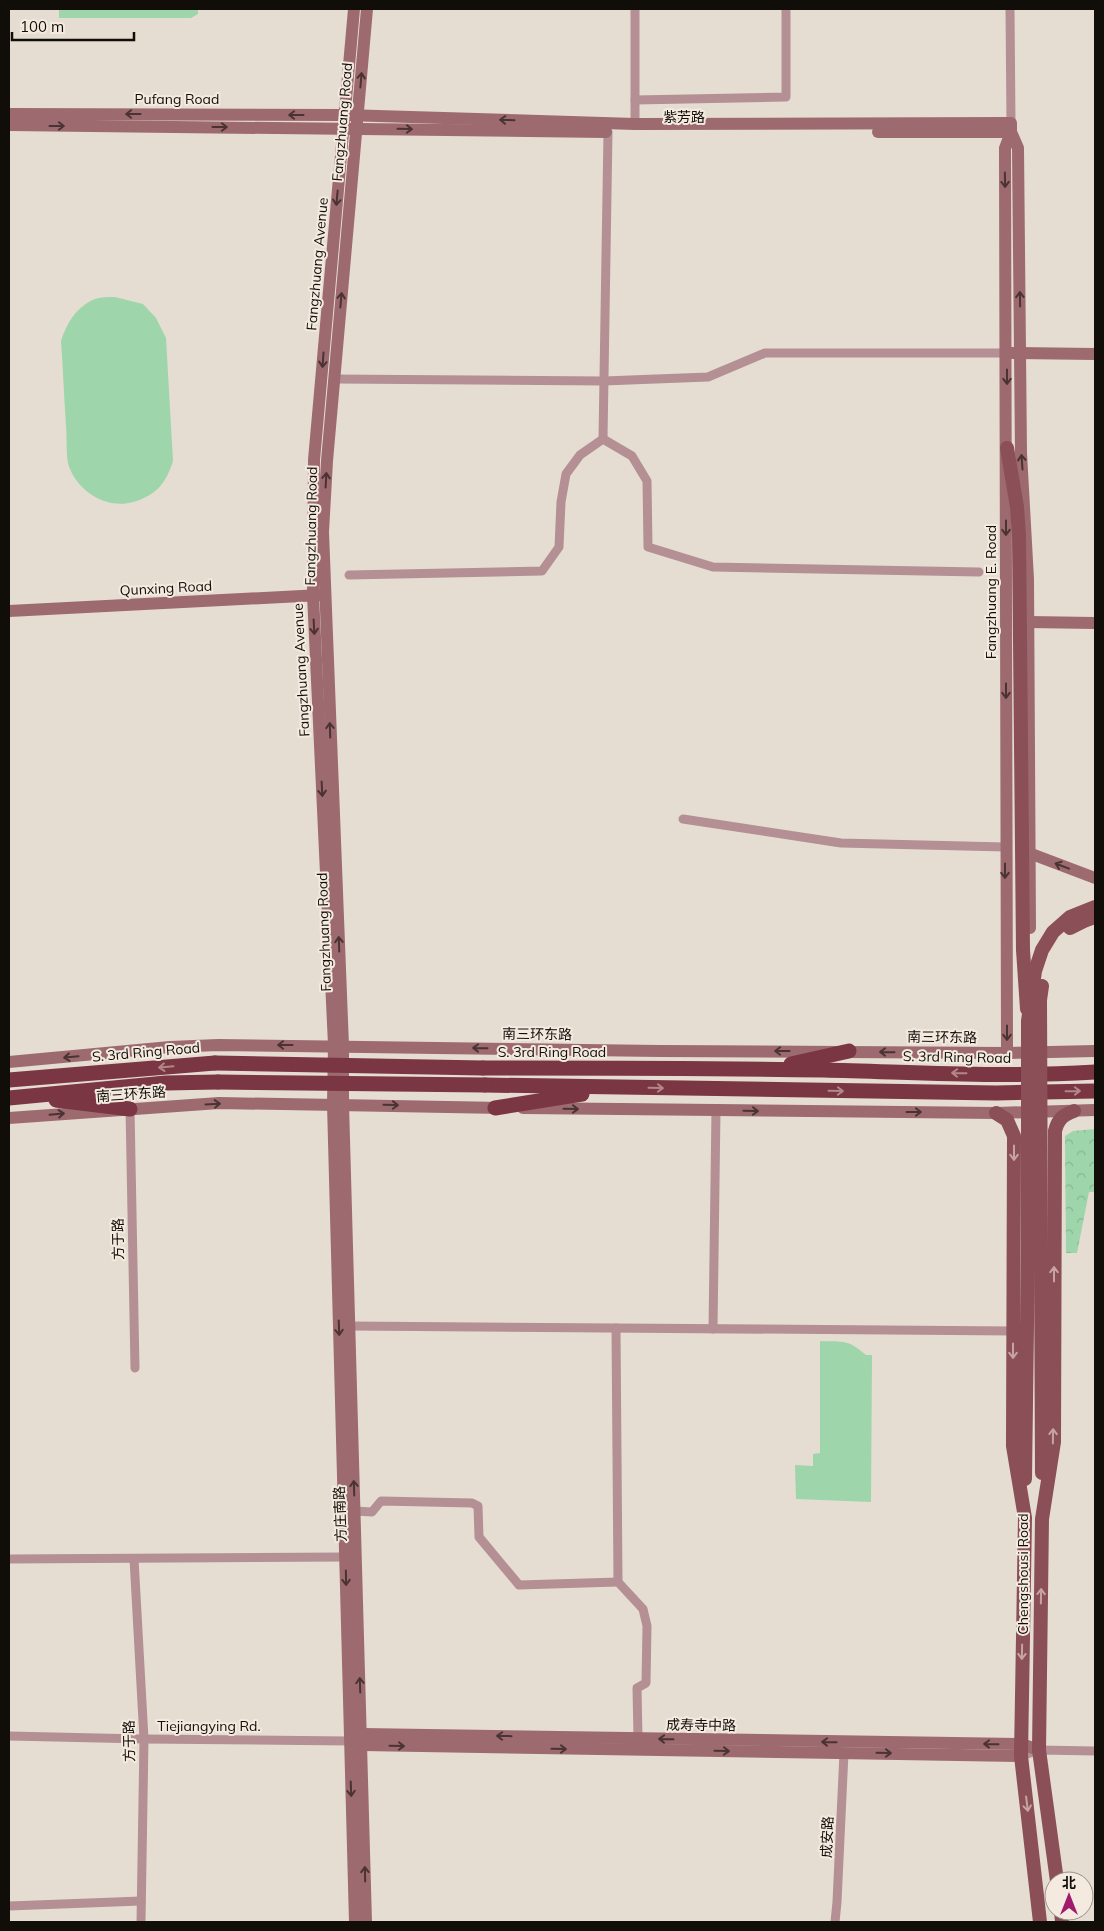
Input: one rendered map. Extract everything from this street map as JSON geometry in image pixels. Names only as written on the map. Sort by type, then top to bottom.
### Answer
[{"type":"highway","points":[[765,1069],[849,1051]]},
{"type":"highway","name":"S. 3rd Ring Road","points":[[9,1080],[215,1063],[483,1068],[765,1069],[1018,1074],[1095,1072]]},
{"type":"highway","points":[[9,1098],[166,1083],[218,1082],[484,1084],[621,1088],[996,1093],[1095,1091]]},
{"type":"highway","points":[[495,1108],[621,1088]]},
{"type":"highway","points":[[27,1096],[130,1109]]},
{"type":"main road","points":[[1007,448],[1017,507],[1019,536],[1023,950],[1028,1021],[1042,1519]]},
{"type":"main road","points":[[1028,1021],[1038,960],[1047,940],[1070,917],[1095,907]]},
{"type":"main road","points":[[1025,1518],[1035,1250],[1040,1000],[1048,956],[1060,938],[1074,926],[1095,917]]},
{"type":"main road","name":"Chengshousi Road","points":[[1056,1871],[1039,1750],[1042,1519],[1054,1442],[1055,1131],[1059,1119],[1064,1115],[1074,1112]]},
{"type":"main road","name":"Chengshousi Road","points":[[996,1113],[1007,1120],[1014,1136],[1013,1446],[1025,1518],[1021,1750],[1040,1922]]},
{"type":"main road","points":[[1014,1223],[1020,1210],[1034,1205],[1047,1210],[1054,1223]]},
{"type":"street","points":[[351,115],[354,9]]},
{"type":"street","name":"Fangzhuang Road","points":[[351,115],[367,9]]},
{"type":"street","points":[[635,9],[635,124]]},
{"type":"street","points":[[635,100],[786,97],[786,9]]},
{"type":"street","points":[[1010,9],[1011,127],[1018,148],[1021,453],[1028,579],[1030,1053]]},
{"type":"street","name":"Pufang Road","points":[[9,114],[351,115]]},
{"type":"street","name":"紫芳路","points":[[351,115],[635,124],[1011,127]]},
{"type":"street","name":"Fangzhuang Avenue","points":[[319,595],[314,460],[351,115]]},
{"type":"street","name":"Pufang Road","points":[[9,125],[350,128]]},
{"type":"street","name":"紫芳路","points":[[350,128],[608,132],[1011,127]]},
{"type":"street","name":"Fangzhuang E. Road","points":[[1007,1053],[1005,847],[1007,353],[1005,148],[1011,127]]},
{"type":"street","name":"Fangzhuang Road","points":[[338,1104],[338,1045],[319,595],[350,128]]},
{"type":"street","points":[[603,439],[608,132]]},
{"type":"street","points":[[334,380],[604,380],[708,377],[765,353],[1095,354]]},
{"type":"street","points":[[603,439],[632,456],[647,481],[648,547],[713,567],[979,572]]},
{"type":"street","points":[[349,575],[542,571],[559,547],[566,474],[580,455],[603,439]]},
{"type":"street","name":"Qunxing Road","points":[[9,611],[319,595]]},
{"type":"street","points":[[1028,622],[1095,623]]},
{"type":"street","points":[[683,820],[841,843],[1005,847]]},
{"type":"street","points":[[1029,853],[1095,878]]},
{"type":"street","name":"南三环东路","points":[[9,1062],[170,1047],[218,1045],[338,1045],[660,1051],[1007,1053],[1095,1051]]},
{"type":"street","name":"南三环东路","points":[[9,1118],[219,1103],[996,1113],[1095,1110]]},
{"type":"street","name":"方庄南路","points":[[338,1104],[350,1326],[366,1922]]},
{"type":"street","name":"方庄南路","points":[[338,1104],[349,1741],[355,1922]]},
{"type":"street","name":"方于路","points":[[130,1109],[134,1368]]},
{"type":"street","points":[[714,1329],[716,1110]]},
{"type":"street","points":[[350,1326],[1013,1331]]},
{"type":"street","points":[[616,1328],[618,1582],[643,1609],[647,1626],[646,1683],[637,1688],[638,1738]]},
{"type":"street","points":[[355,1511],[372,1512],[381,1502],[472,1502],[478,1506],[479,1537],[518,1585],[618,1582]]},
{"type":"street","points":[[9,1558],[346,1557]]},
{"type":"street","name":"方于路","points":[[134,1559],[144,1739],[142,1922]]},
{"type":"street","name":"Tiejiangying Rd.","points":[[9,1736],[349,1741]]},
{"type":"street","name":"成寿寺中路","points":[[349,1741],[638,1738],[1021,1750]]},
{"type":"street","name":"成寿寺中路","points":[[362,1740],[844,1752],[1039,1750]]},
{"type":"street","points":[[1039,1750],[1095,1751]]},
{"type":"street","name":"成安路","points":[[835,1922],[844,1752]]},
{"type":"street","points":[[9,1906],[141,1901]]},
{"type":"green space","points":[[59,9],[198,9],[198,14],[191,18],[59,18]]},
{"type":"green space","points":[[102,297],[115,297],[143,304],[156,318],[166,338],[173,461],[164,482],[154,492],[141,499],[123,504],[112,503],[93,496],[77,482],[68,463],[61,341],[69,322],[83,306]]},
{"type":"green space","points":[[1095,1129],[1095,1192],[1089,1192],[1077,1253],[1066,1253],[1065,1136],[1073,1131]]},
{"type":"green space","points":[[820,1341],[845,1342],[866,1355],[872,1355],[871,1502],[796,1499],[795,1465],[813,1466],[813,1454],[820,1453]]}]
